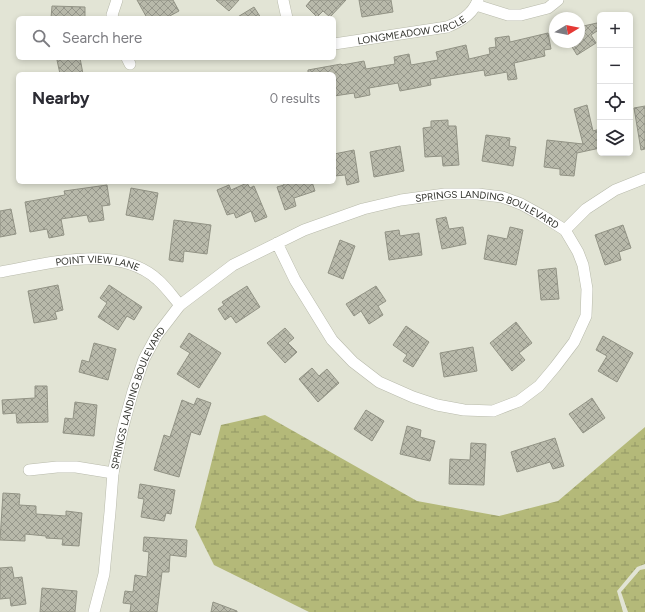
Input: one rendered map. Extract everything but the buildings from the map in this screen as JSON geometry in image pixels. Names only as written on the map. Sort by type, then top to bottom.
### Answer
[{"type":"street","points":[[112,16],[117,0]]},
{"type":"street","points":[[283,0],[287,16]]},
{"type":"street","points":[[477,3],[508,15],[522,15],[548,8],[558,0]]},
{"type":"street","name":"LONGMEADOW CIRCLE","points":[[336,44],[447,27],[461,21],[477,3]]},
{"type":"street","points":[[566,230],[586,209],[592,205],[615,190],[645,178]]},
{"type":"street","name":"SPRINGS LANDING BOULEVARD","points":[[94,612],[104,574],[113,473],[133,390],[144,359],[157,335],[180,305],[233,265],[277,243],[304,230],[363,209],[401,200],[445,194],[478,194],[502,197],[521,204],[566,230],[583,265],[587,289],[586,316],[574,342],[539,386],[519,401],[493,411],[464,410],[437,405],[413,397],[379,382],[353,362],[332,340],[295,280],[277,243]]},
{"type":"street","name":"POINT VIEW LANE","points":[[0,272],[72,259],[101,258],[124,262],[143,270],[157,279],[180,305]]},
{"type":"street","points":[[29,470],[57,467],[76,467],[113,473]]},
{"type":"green space","points":[[265,415],[417,501],[499,516],[558,501],[645,427],[645,564],[637,567],[617,591],[623,612],[309,612],[214,565],[195,527],[221,425]]},
{"type":"green space","points":[[645,569],[645,612],[628,612],[621,592],[640,570]]}]
